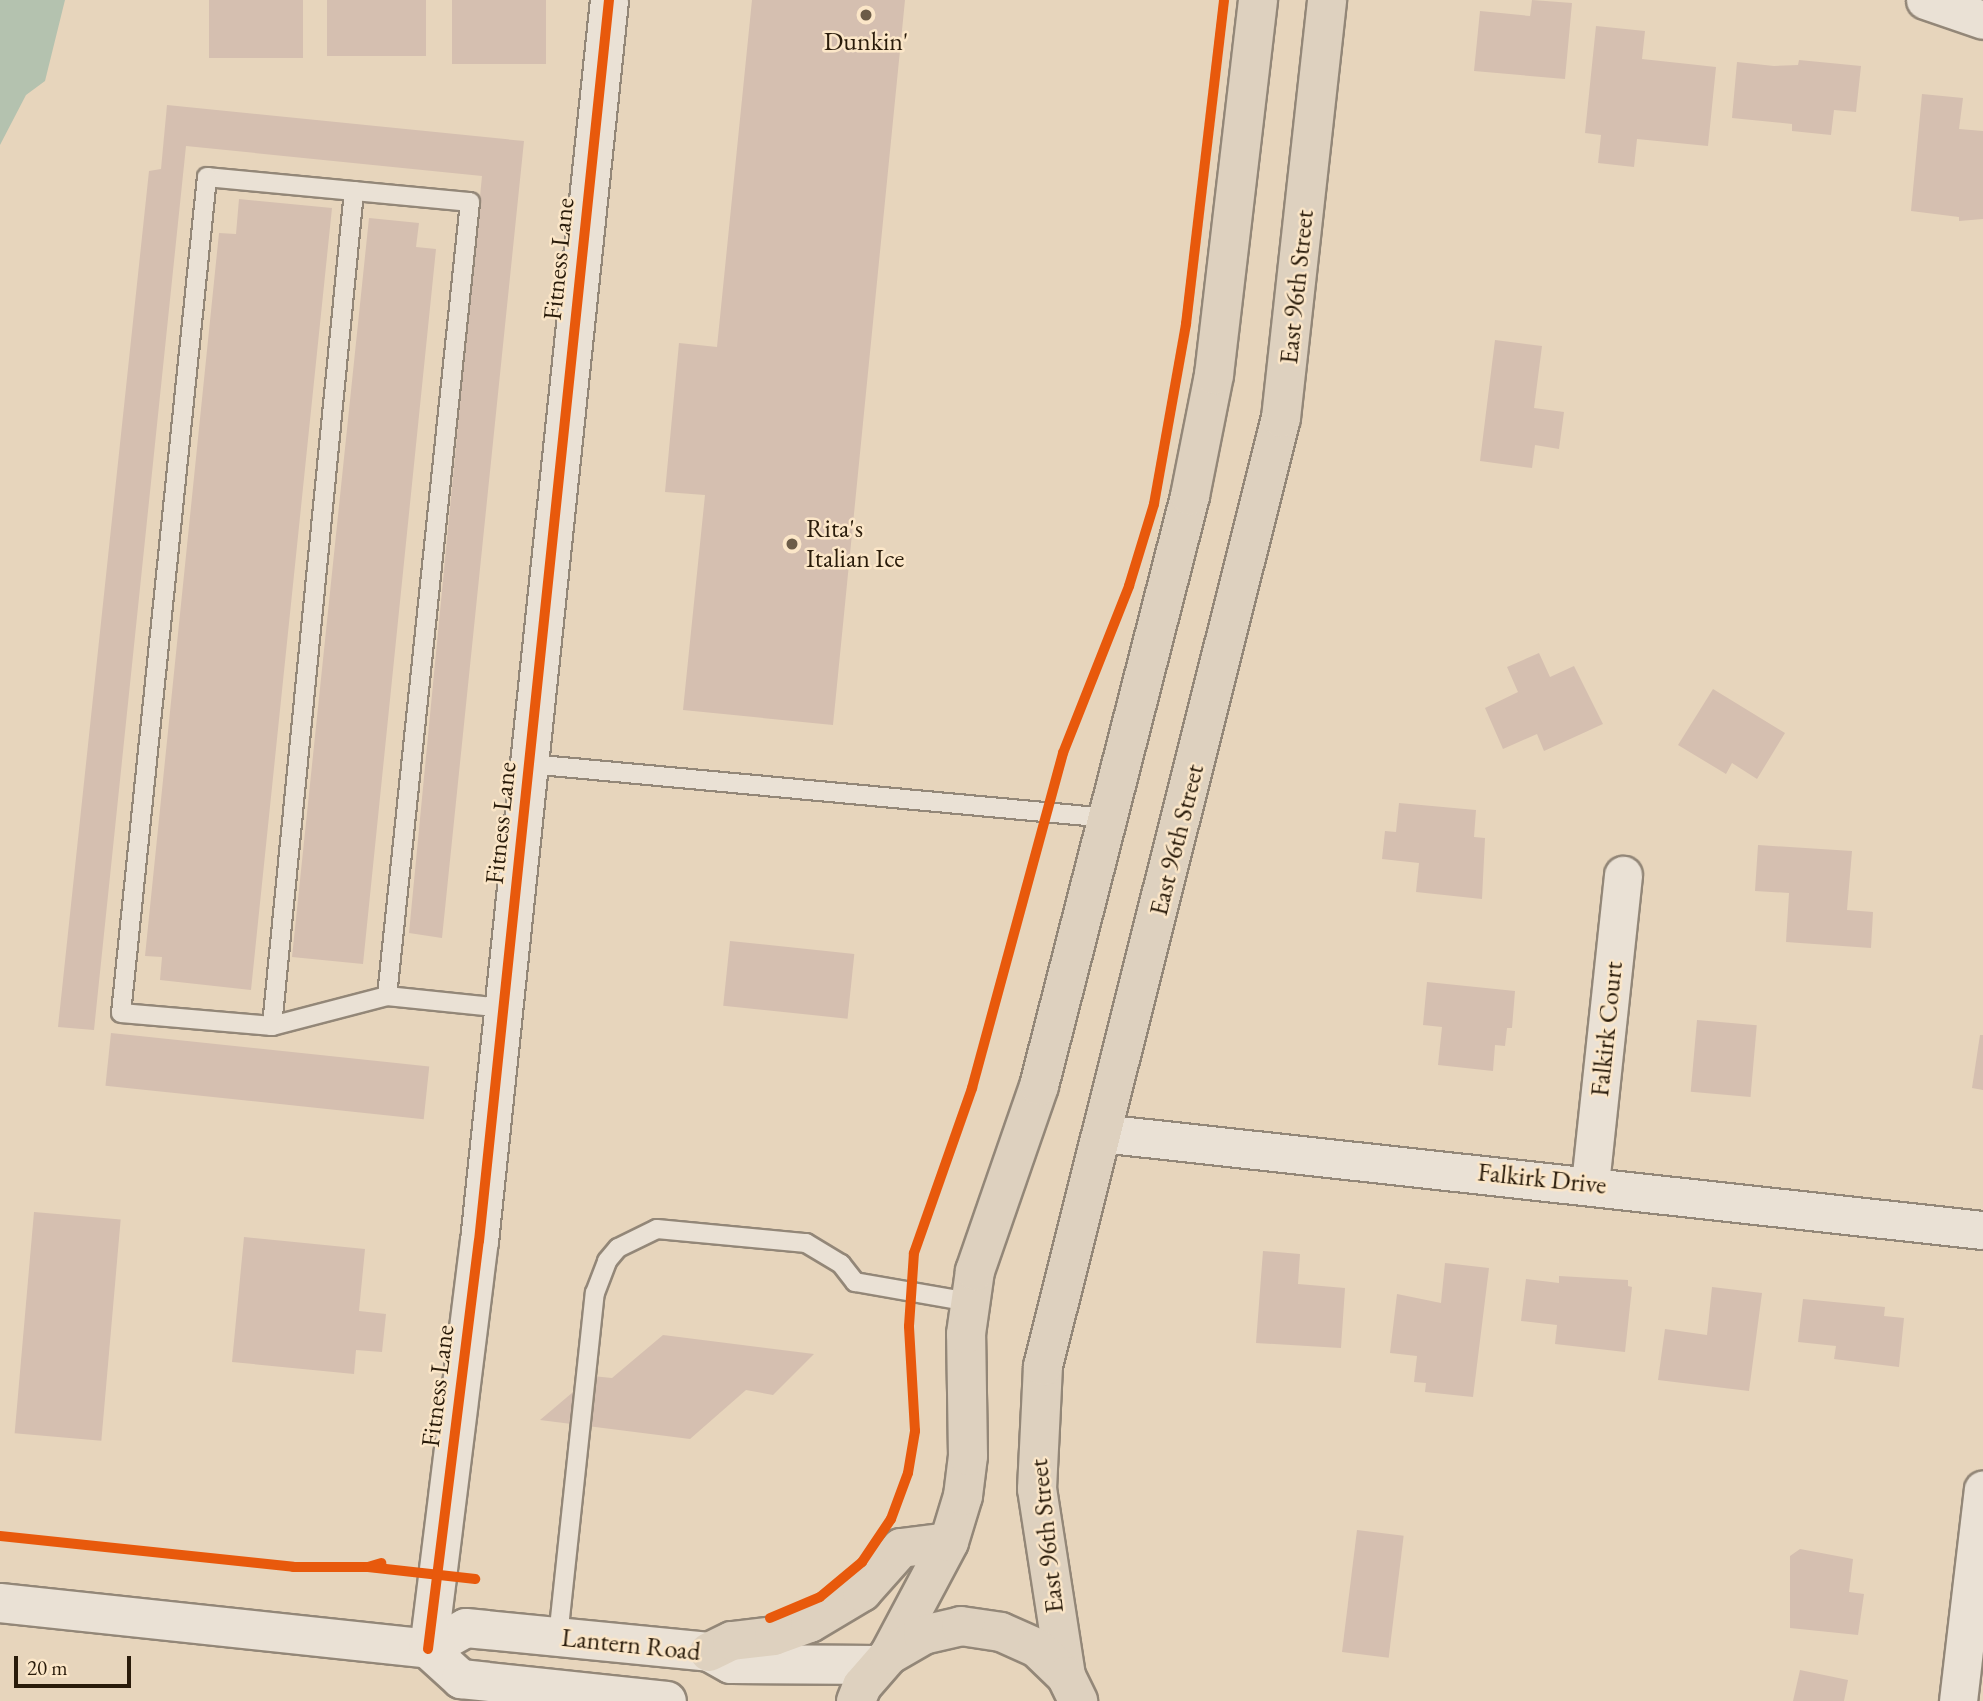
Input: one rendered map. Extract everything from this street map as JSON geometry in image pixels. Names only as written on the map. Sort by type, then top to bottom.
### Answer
[{"type":"main road","points":[[856,1701],[883,1660],[949,1542],[963,1496],[968,1457],[966,1355],[970,1302],[989,1225],[1039,1086],[1205,429],[1258,0]]},
{"type":"main road","name":"East 96th Street","points":[[1072,1688],[1040,1524],[1037,1428],[1049,1334],[1281,418],[1327,0]]},
{"type":"main road","points":[[709,1652],[732,1641],[774,1636],[810,1623],[862,1592],[901,1548],[949,1542]]},
{"type":"main road","points":[[883,1660],[923,1635],[961,1626],[1001,1632],[1037,1648],[1072,1688]]},
{"type":"street","name":"Fitness Lane","points":[[428,1649],[504,1008],[608,0]]},
{"type":"street","points":[[1925,0],[1983,20]]},
{"type":"street","name":"Falkirk Court","points":[[1590,1184],[1623,875]]},
{"type":"street","name":"Falkirk Drive","points":[[1101,1133],[1590,1184],[1983,1230]]},
{"type":"street","points":[[1958,1701],[1983,1489]]},
{"type":"street","points":[[0,1603],[428,1649]]},
{"type":"street","name":"Lantern Road","points":[[667,1701],[461,1679],[428,1649],[466,1628],[709,1652],[731,1664],[883,1660]]},
{"type":"lane","points":[[387,996],[470,202],[207,177],[121,1013],[272,1026],[387,996],[504,1008]]},
{"type":"lane","points":[[272,1026],[354,191]]},
{"type":"lane","points":[[530,764],[1108,818]]},
{"type":"lane","points":[[558,1637],[595,1293],[607,1261],[618,1248],[657,1229],[806,1243],[841,1264],[855,1282],[970,1302]]},
{"type":"path","points":[[355,1567],[381,1563]]},
{"type":"shaded area","points":[[0,0],[65,0],[45,81],[26,95],[0,145]]},
{"type":"building","points":[[209,0],[303,0],[303,58],[209,58]]},
{"type":"building","points":[[327,0],[426,0],[426,56],[327,56]]},
{"type":"building","points":[[452,0],[546,0],[546,64],[452,64]]},
{"type":"building","points":[[752,0],[905,0],[833,725],[683,710],[705,495],[665,492],[679,343],[717,347]]},
{"type":"building","points":[[1532,0],[1572,3],[1565,79],[1474,71],[1480,11],[1530,16]]},
{"type":"building","points":[[1596,26],[1645,31],[1642,59],[1716,67],[1708,146],[1637,139],[1634,167],[1598,163],[1601,135],[1585,133]]},
{"type":"building","points":[[1799,60],[1861,66],[1856,112],[1834,110],[1831,135],[1792,131],[1792,124],[1732,118],[1737,62],[1774,66],[1798,65]]},
{"type":"building","points":[[1922,94],[1963,98],[1959,129],[1983,131],[1983,219],[1959,221],[1959,217],[1911,211]]},
{"type":"building","points":[[167,105],[524,141],[442,938],[409,933],[482,176],[186,146],[94,1030],[58,1027],[149,171],[161,169]]},
{"type":"building","points":[[239,199],[332,208],[251,990],[160,980],[162,957],[145,956],[219,233],[236,234]]},
{"type":"building","points":[[369,218],[419,223],[416,247],[436,249],[363,964],[292,957]]},
{"type":"building","points":[[1495,340],[1542,346],[1534,408],[1564,412],[1559,449],[1535,445],[1532,468],[1480,461]]},
{"type":"building","points":[[1539,653],[1550,677],[1574,666],[1603,724],[1544,751],[1537,734],[1503,749],[1485,708],[1518,692],[1507,667]]},
{"type":"building","points":[[1713,689],[1785,733],[1757,779],[1732,763],[1726,774],[1678,745]]},
{"type":"building","points":[[1399,803],[1476,810],[1474,837],[1485,838],[1482,899],[1416,892],[1419,863],[1382,859],[1385,831],[1396,832]]},
{"type":"building","points":[[1758,845],[1852,851],[1847,910],[1873,912],[1871,948],[1786,942],[1789,893],[1755,891]]},
{"type":"building","points":[[730,941],[854,954],[848,1019],[723,1006]]},
{"type":"building","points":[[1427,982],[1515,991],[1512,1028],[1507,1028],[1505,1046],[1495,1045],[1493,1071],[1438,1065],[1442,1027],[1423,1025]]},
{"type":"building","points":[[1697,1020],[1757,1025],[1750,1097],[1691,1092]]},
{"type":"building","points":[[111,1033],[429,1066],[424,1119],[105,1086]]},
{"type":"building","points":[[1980,1035],[1983,1035],[1983,1090],[1972,1088]]},
{"type":"building","points":[[34,1212],[121,1220],[101,1441],[15,1433]]},
{"type":"building","points":[[244,1237],[365,1249],[359,1311],[386,1314],[382,1352],[356,1350],[354,1374],[232,1362]]},
{"type":"building","points":[[1263,1251],[1300,1254],[1298,1284],[1345,1288],[1341,1348],[1256,1343]]},
{"type":"building","points":[[1445,1263],[1489,1268],[1473,1397],[1425,1392],[1426,1383],[1414,1382],[1417,1356],[1390,1353],[1397,1294],[1441,1303]]},
{"type":"building","points":[[1559,1276],[1628,1280],[1628,1286],[1632,1287],[1625,1352],[1555,1344],[1557,1325],[1521,1321],[1526,1279],[1559,1283]]},
{"type":"building","points":[[1712,1287],[1762,1293],[1749,1391],[1658,1380],[1665,1329],[1707,1335]]},
{"type":"building","points":[[1803,1299],[1885,1307],[1884,1316],[1904,1318],[1899,1367],[1834,1359],[1836,1346],[1798,1342]]},
{"type":"building","points":[[663,1335],[814,1354],[773,1395],[746,1390],[690,1439],[540,1420],[592,1376],[612,1378]]},
{"type":"building","points":[[1357,1530],[1404,1536],[1389,1658],[1342,1652]]},
{"type":"building","points":[[1800,1549],[1853,1559],[1849,1592],[1864,1594],[1858,1635],[1790,1628],[1790,1556]]},
{"type":"building","points":[[1800,1670],[1848,1680],[1844,1701],[1793,1701]]},
{"type":"cycle path","points":[[428,1649],[479,1241],[609,0]]},
{"type":"cycle path","points":[[770,1618],[820,1597],[862,1562],[891,1519],[908,1473],[915,1431],[909,1326],[914,1253],[972,1088],[1063,753],[1129,586],[1154,504],[1186,324],[1224,0]]},
{"type":"cycle path","points":[[0,1536],[293,1567],[368,1567],[381,1563]]},
{"type":"cycle path","points":[[368,1567],[475,1579]]},
{"type":"place","name":"Dunkin'","points":[[866,15]]},
{"type":"place","name":"Rita's Italian Ice","points":[[792,544]]}]
